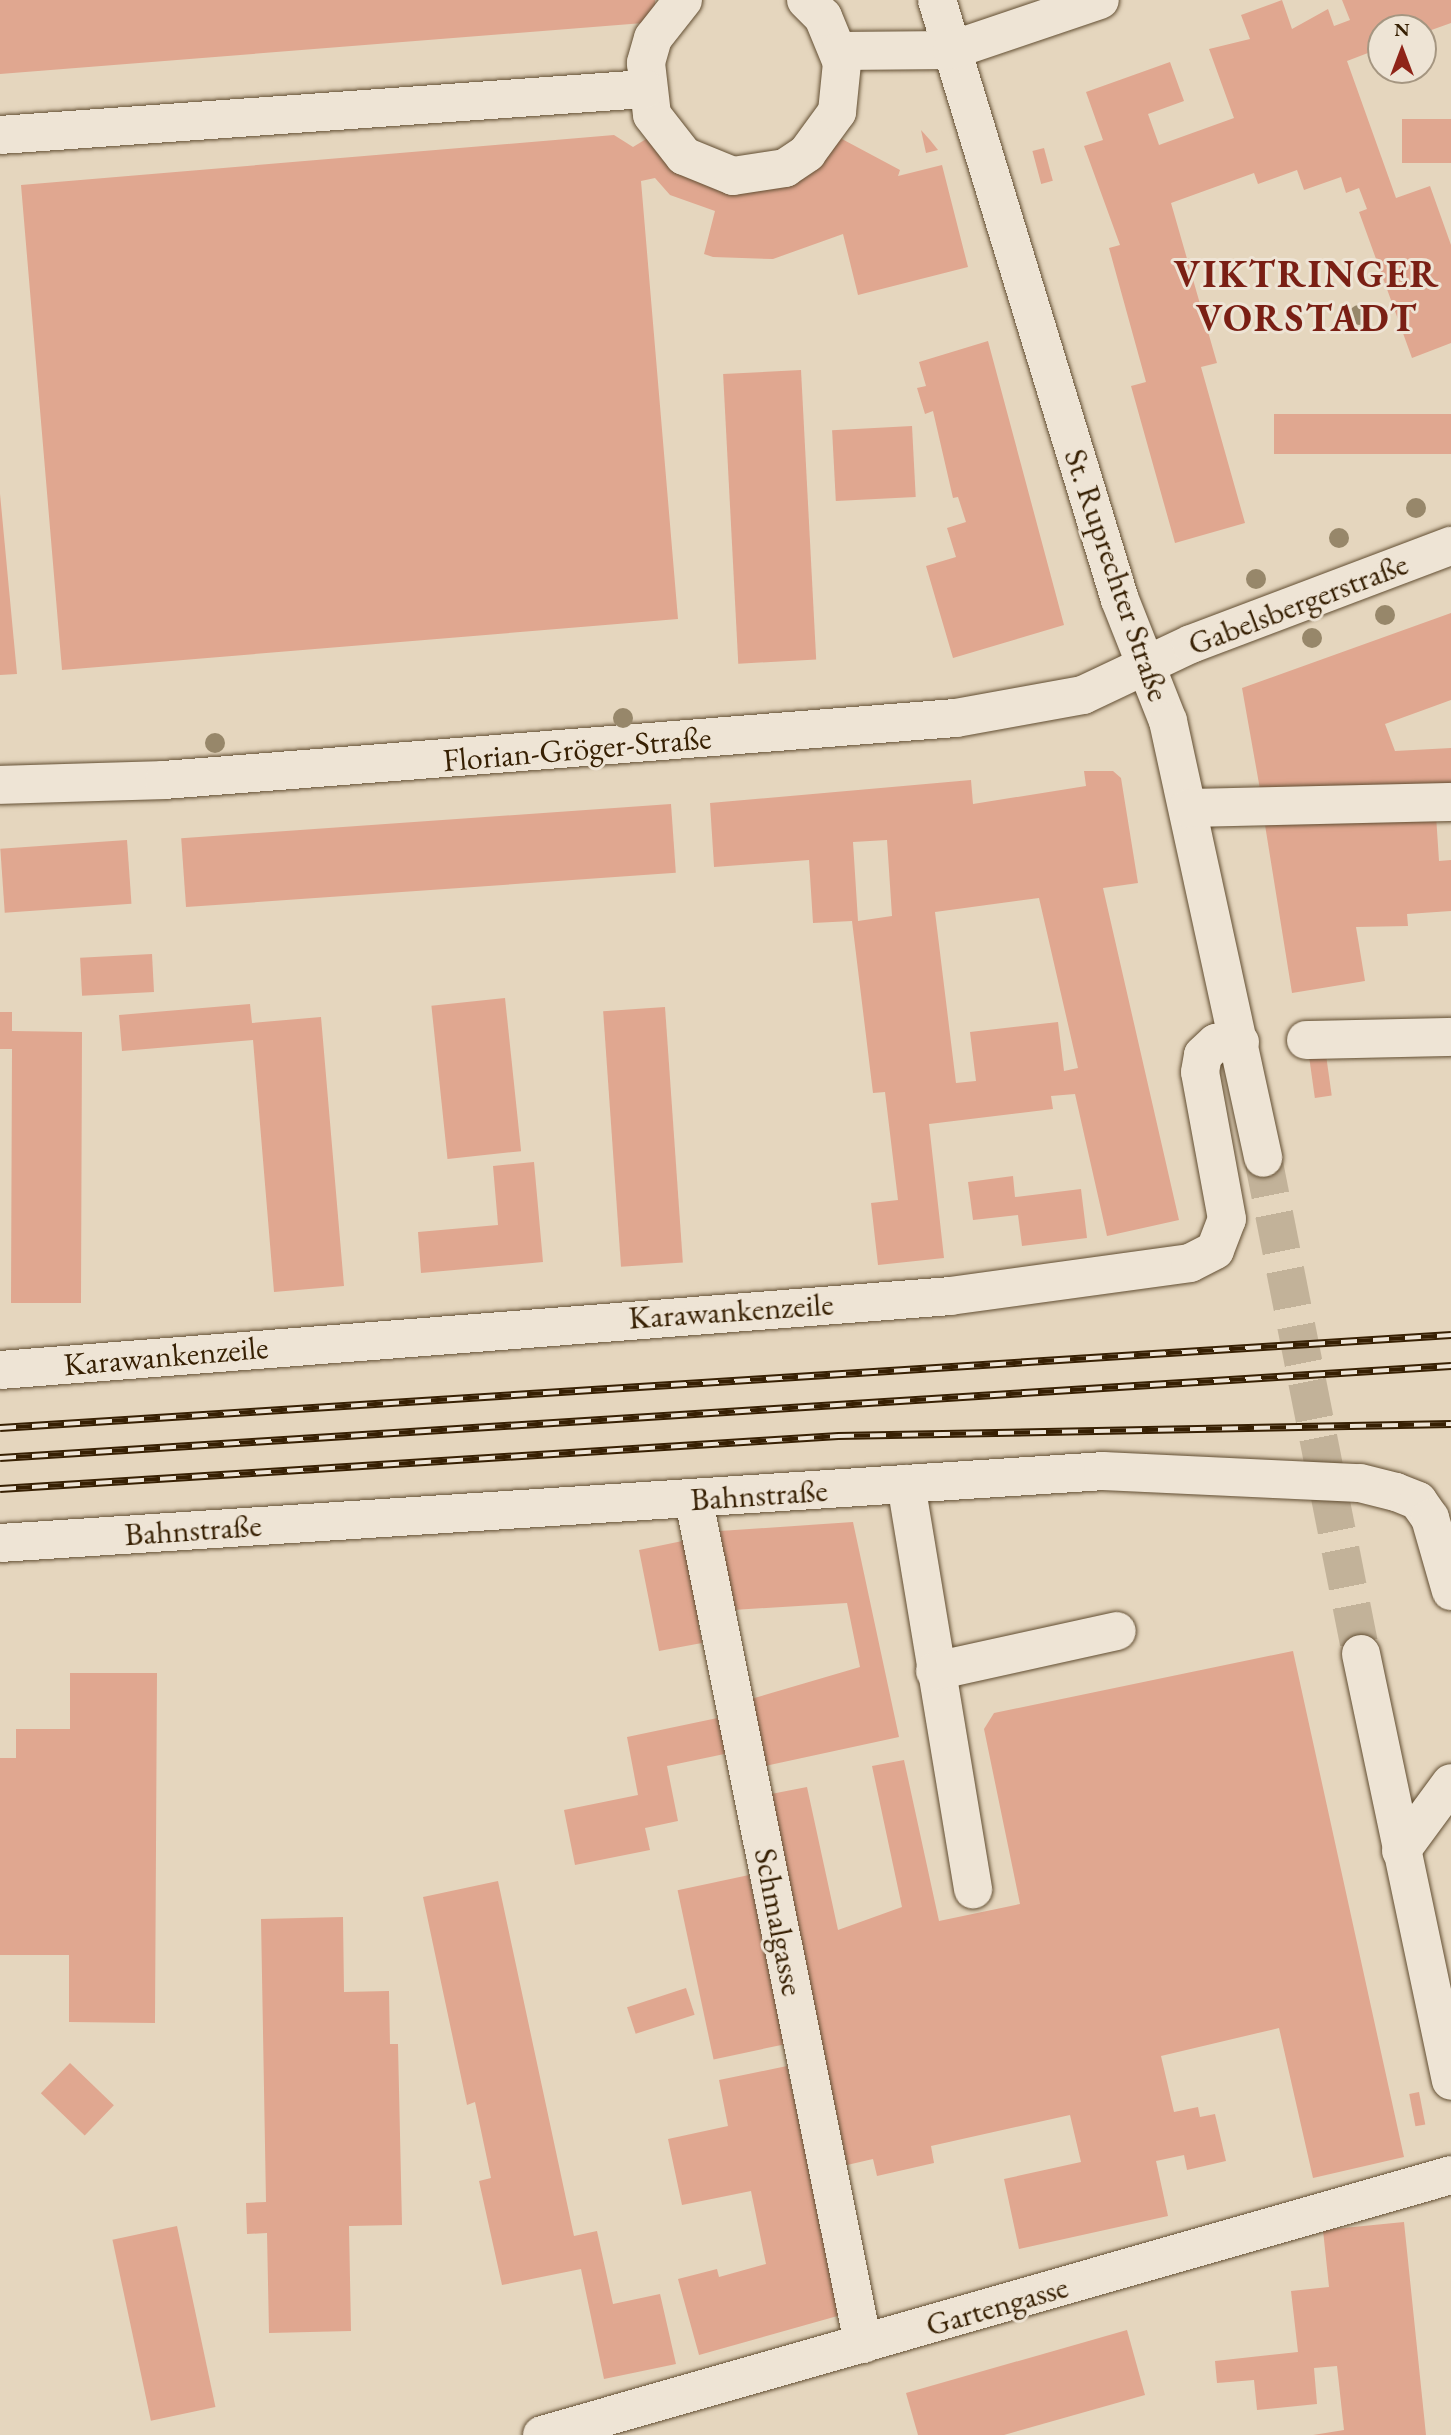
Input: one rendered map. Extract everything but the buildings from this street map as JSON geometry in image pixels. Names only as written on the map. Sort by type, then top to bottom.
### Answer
[{"type":"street","points":[[683,0],[653,38],[645,89],[652,115],[684,156],[707,170],[760,176],[785,168],[825,135],[843,88],[839,51],[823,17],[806,0]]},
{"type":"street","name":"St. Ruprechter Straße","points":[[937,0],[1120,600],[1168,720],[1240,1042],[1263,1158]]},
{"type":"street","points":[[839,51],[952,50],[1100,0]]},
{"type":"street","points":[[0,135],[645,89]]},
{"type":"street","name":"Gabelsbergerstraße","points":[[1147,667],[1191,644],[1451,546]]},
{"type":"street","name":"Florian-Gröger-Straße","points":[[0,785],[177,779],[956,718],[1083,695],[1147,667]]},
{"type":"street","points":[[1188,808],[1451,802]]},
{"type":"street","points":[[1306,1040],[1451,1037]]},
{"type":"street","name":"Karawankenzeile","points":[[0,1370],[950,1296],[1190,1263],[1215,1250],[1227,1219],[1200,1072],[1203,1055],[1216,1043],[1240,1042]]},
{"type":"street","name":"Bahnstraße","points":[[0,1542],[694,1501],[1103,1471],[1360,1483],[1418,1502],[1430,1518],[1451,1591]]},
{"type":"street","points":[[906,1484],[935,1671],[974,1889]]},
{"type":"street","name":"Schmalgasse","points":[[694,1501],[863,2344]]},
{"type":"street","points":[[935,1671],[1117,1631]]},
{"type":"street","points":[[1361,1654],[1451,2081]]},
{"type":"street","points":[[1401,1851],[1451,1783]]},
{"type":"street","name":"Gartengasse","points":[[542,2435],[1451,2175]]},
{"type":"tunnel","points":[[1263,1158],[1361,1654]]},
{"type":"railway","points":[[0,1428],[1451,1335]]},
{"type":"railway","points":[[0,1458],[1451,1366]]},
{"type":"railway","points":[[0,1489],[838,1436],[1451,1424]]},
{"type":"district","name":"VIKTRINGER VORSTADT","points":[[1307,296]]}]
